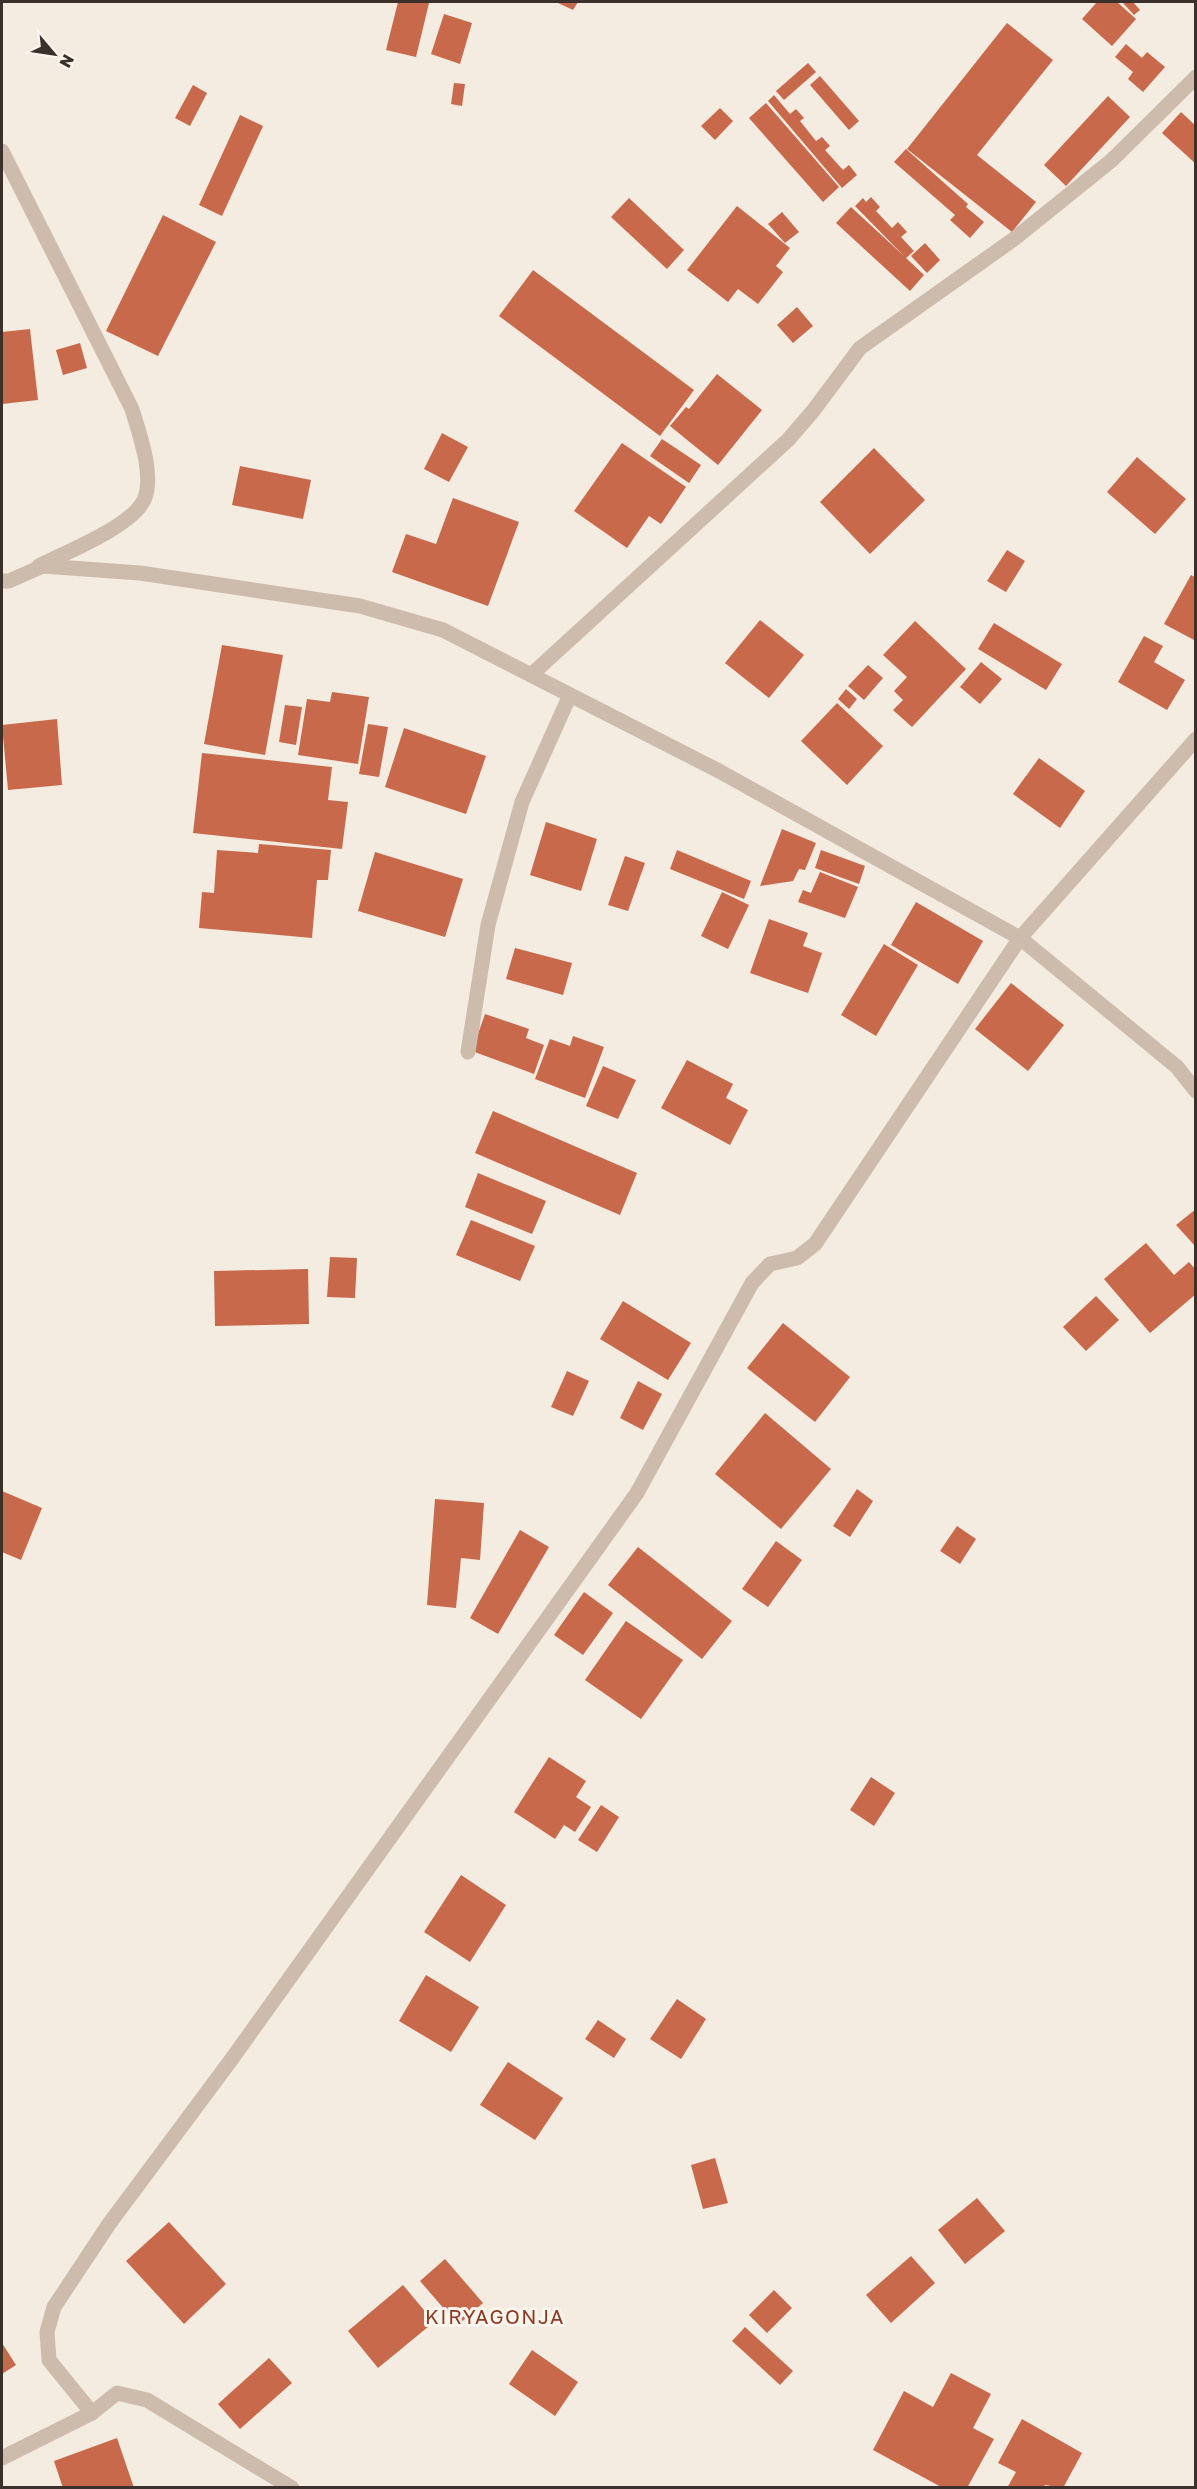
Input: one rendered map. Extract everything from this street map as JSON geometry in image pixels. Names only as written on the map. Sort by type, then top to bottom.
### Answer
[{"type":"street","points":[[531,675],[788,440],[813,411],[860,348],[1023,232],[1112,160],[1196,77]]},
{"type":"street","points":[[2,152],[132,409],[144,450],[147,483],[144,500],[129,518],[5,581]]},
{"type":"street","points":[[5,581],[43,566],[140,573],[360,606],[443,630],[719,771],[1020,938],[1177,1068],[1196,1090]]},
{"type":"street","points":[[468,1052],[488,925],[522,802],[570,695]]},
{"type":"street","points":[[92,2413],[49,2360],[47,2332],[54,2307],[109,2224],[231,2060],[637,1493],[752,1283],[770,1264],[797,1258],[815,1244],[1020,938],[1196,739]]},
{"type":"street","points":[[2,2458],[92,2413],[117,2394],[147,2400],[292,2487]]},
{"type":"building","points":[[398,2],[429,3],[416,57],[386,50]]},
{"type":"building","points":[[556,2],[578,2],[573,10]]},
{"type":"building","points":[[1097,2],[1117,2],[1136,19],[1112,46],[1082,19]]},
{"type":"building","points":[[1122,2],[1133,2],[1140,10],[1134,15]]},
{"type":"building","points":[[444,14],[472,23],[460,64],[431,54]]},
{"type":"building","points":[[1007,23],[1053,60],[977,155],[1036,202],[1012,232],[907,149]]},
{"type":"building","points":[[1126,44],[1142,58],[1147,52],[1165,67],[1143,92],[1128,79],[1133,72],[1115,57]]},
{"type":"building","points":[[808,63],[816,72],[784,100],[776,91]]},
{"type":"building","points":[[820,76],[859,121],[849,130],[810,85]]},
{"type":"building","points":[[454,83],[465,84],[462,106],[451,104]]},
{"type":"building","points":[[193,85],[207,93],[190,126],[175,118]]},
{"type":"building","points":[[774,95],[790,114],[796,109],[804,118],[800,121],[816,141],[822,137],[830,146],[825,150],[843,170],[849,165],[857,175],[842,188],[768,101]]},
{"type":"building","points":[[1108,96],[1130,117],[1066,186],[1044,165]]},
{"type":"building","points":[[766,103],[839,187],[823,202],[749,118]]},
{"type":"building","points":[[720,108],[733,121],[715,140],[701,126]]},
{"type":"building","points":[[1181,112],[1196,126],[1196,164],[1162,133]]},
{"type":"building","points":[[240,115],[263,126],[222,216],[199,205]]},
{"type":"building","points":[[906,149],[968,204],[966,207],[984,222],[970,238],[950,220],[955,215],[894,162]]},
{"type":"building","points":[[871,197],[880,207],[876,211],[892,228],[898,222],[907,232],[901,237],[914,251],[906,258],[924,275],[910,291],[836,223],[851,207],[904,256],[855,206],[863,198],[866,202]]},
{"type":"building","points":[[629,198],[684,250],[667,269],[611,217]]},
{"type":"building","points":[[737,206],[790,248],[776,266],[783,272],[758,304],[738,289],[728,302],[687,270]]},
{"type":"building","points":[[782,212],[799,232],[785,243],[768,224]]},
{"type":"building","points":[[163,215],[216,242],[158,356],[106,331]]},
{"type":"building","points":[[925,243],[940,260],[927,273],[911,256]]},
{"type":"building","points":[[533,270],[694,390],[660,436],[499,316]]},
{"type":"building","points":[[797,307],[813,326],[793,343],[777,325]]},
{"type":"building","points":[[30,329],[38,400],[2,404],[2,332]]},
{"type":"building","points":[[80,343],[87,368],[63,375],[56,350]]},
{"type":"building","points":[[717,374],[762,410],[718,465],[670,426],[686,407],[689,409]]},
{"type":"building","points":[[442,433],[468,447],[449,482],[424,469]]},
{"type":"building","points":[[662,439],[701,465],[689,483],[650,456]]},
{"type":"building","points":[[622,443],[686,487],[661,524],[649,516],[627,548],[574,511]]},
{"type":"building","points":[[874,448],[925,500],[870,554],[820,502]]},
{"type":"building","points":[[1137,457],[1186,499],[1155,534],[1107,492]]},
{"type":"building","points":[[240,466],[311,480],[303,519],[232,505]]},
{"type":"building","points":[[453,498],[519,522],[488,606],[392,572],[406,534],[436,544]]},
{"type":"building","points":[[1007,550],[1025,561],[1006,592],[987,581]]},
{"type":"building","points":[[1191,575],[1196,578],[1196,641],[1164,624]]},
{"type":"building","points":[[760,620],[804,655],[769,698],[725,663]]},
{"type":"building","points":[[915,621],[966,669],[912,727],[893,710],[903,700],[894,691],[907,677],[883,655]]},
{"type":"building","points":[[994,623],[1062,664],[1046,690],[978,649]]},
{"type":"building","points":[[1144,636],[1163,646],[1154,662],[1185,680],[1167,710],[1118,682]]},
{"type":"building","points":[[222,645],[283,655],[265,755],[204,744]]},
{"type":"building","points":[[981,662],[1002,679],[980,704],[960,687]]},
{"type":"building","points":[[868,665],[883,678],[864,700],[848,686]]},
{"type":"building","points":[[846,689],[857,699],[849,709],[838,699]]},
{"type":"building","points":[[332,692],[369,697],[358,764],[298,755],[307,699],[330,702]]},
{"type":"building","points":[[837,703],[883,746],[847,785],[801,741]]},
{"type":"building","points":[[285,705],[302,707],[296,745],[279,742]]},
{"type":"building","points":[[57,719],[62,785],[8,790],[2,725]]},
{"type":"building","points":[[368,724],[388,727],[379,777],[359,774]]},
{"type":"building","points":[[404,728],[486,756],[466,814],[385,787]]},
{"type":"building","points":[[202,753],[332,767],[328,800],[348,802],[342,849],[193,833]]},
{"type":"building","points":[[1039,758],[1085,791],[1060,828],[1013,794]]},
{"type":"building","points":[[546,822],[597,839],[581,891],[530,875]]},
{"type":"building","points":[[782,829],[816,843],[805,870],[799,869],[793,881],[760,886]]},
{"type":"building","points":[[259,844],[331,850],[328,880],[317,880],[312,938],[199,928],[202,892],[214,893],[217,850],[258,853]]},
{"type":"building","points":[[677,850],[751,881],[744,899],[670,869]]},
{"type":"building","points":[[821,850],[865,866],[859,884],[815,868]]},
{"type":"building","points":[[375,852],[463,879],[445,937],[358,911]]},
{"type":"building","points":[[625,856],[645,863],[628,911],[608,905]]},
{"type":"building","points":[[820,872],[858,887],[845,918],[798,902],[803,890],[811,893]]},
{"type":"building","points":[[722,892],[749,905],[728,949],[701,936]]},
{"type":"building","points":[[916,902],[983,941],[958,984],[891,945]]},
{"type":"building","points":[[769,919],[808,933],[803,946],[822,953],[808,993],[750,973]]},
{"type":"building","points":[[884,944],[918,965],[876,1036],[841,1015]]},
{"type":"building","points":[[515,948],[572,963],[563,995],[506,979]]},
{"type":"building","points":[[1011,983],[1064,1025],[1028,1071],[975,1029]]},
{"type":"building","points":[[485,1014],[529,1029],[526,1038],[544,1045],[534,1074],[472,1051]]},
{"type":"building","points":[[573,1036],[604,1047],[585,1098],[535,1079],[550,1039],[570,1046]]},
{"type":"building","points":[[687,1060],[733,1084],[726,1098],[748,1110],[730,1145],[661,1108]]},
{"type":"building","points":[[603,1066],[636,1080],[618,1119],[586,1106]]},
{"type":"building","points":[[493,1111],[637,1173],[620,1215],[475,1153]]},
{"type":"building","points":[[478,1173],[546,1201],[532,1234],[465,1207]]},
{"type":"building","points":[[1196,1209],[1196,1247],[1176,1225]]},
{"type":"building","points":[[471,1220],[535,1246],[520,1281],[456,1255]]},
{"type":"building","points":[[1146,1243],[1174,1275],[1189,1262],[1196,1270],[1196,1294],[1150,1333],[1104,1279]]},
{"type":"building","points":[[330,1257],[357,1258],[355,1298],[327,1297]]},
{"type":"building","points":[[308,1269],[309,1324],[215,1326],[214,1271]]},
{"type":"building","points":[[1096,1296],[1119,1320],[1086,1351],[1063,1327]]},
{"type":"building","points":[[623,1301],[691,1343],[668,1380],[600,1339]]},
{"type":"building","points":[[783,1323],[850,1377],[815,1422],[747,1368]]},
{"type":"building","points":[[567,1371],[589,1381],[573,1416],[551,1407]]},
{"type":"building","points":[[638,1381],[662,1394],[643,1430],[620,1418]]},
{"type":"building","points":[[765,1413],[831,1469],[781,1529],[715,1474]]},
{"type":"building","points":[[857,1489],[873,1501],[850,1537],[833,1526]]},
{"type":"building","points":[[2,1491],[42,1508],[21,1560],[2,1552]]},
{"type":"building","points":[[435,1499],[484,1503],[480,1560],[461,1558],[456,1608],[427,1605]]},
{"type":"building","points":[[957,1526],[976,1539],[960,1564],[940,1551]]},
{"type":"building","points":[[520,1530],[549,1547],[498,1634],[470,1618]]},
{"type":"building","points":[[776,1541],[802,1560],[768,1607],[742,1589]]},
{"type":"building","points":[[638,1547],[732,1621],[702,1659],[608,1585]]},
{"type":"building","points":[[584,1592],[613,1613],[583,1655],[554,1635]]},
{"type":"building","points":[[626,1621],[683,1660],[641,1719],[585,1680]]},
{"type":"building","points":[[549,1757],[586,1781],[576,1797],[591,1807],[575,1832],[564,1825],[555,1839],[514,1812]]},
{"type":"building","points":[[871,1777],[895,1793],[874,1826],[850,1810]]},
{"type":"building","points":[[601,1805],[619,1817],[597,1852],[578,1840]]},
{"type":"building","points":[[461,1875],[506,1905],[470,1962],[424,1932]]},
{"type":"building","points":[[426,1975],[479,2007],[451,2052],[399,2021]]},
{"type":"building","points":[[677,1999],[706,2019],[681,2059],[650,2039]]},
{"type":"building","points":[[598,2020],[626,2039],[614,2058],[585,2039]]},
{"type":"building","points":[[508,2062],[563,2098],[535,2140],[480,2105]]},
{"type":"building","points":[[715,2158],[728,2203],[703,2209],[691,2165]]},
{"type":"building","points":[[977,2198],[1005,2231],[965,2264],[938,2230]]},
{"type":"building","points":[[169,2222],[226,2284],[184,2324],[126,2261]]},
{"type":"building","points":[[911,2256],[935,2283],[891,2323],[866,2295]]},
{"type":"building","points":[[445,2259],[483,2303],[458,2325],[420,2281]]},
{"type":"building","points":[[403,2285],[434,2322],[378,2368],[348,2331]]},
{"type":"building","points":[[774,2290],[792,2308],[767,2333],[749,2315]]},
{"type":"building","points":[[745,2327],[793,2371],[780,2385],[732,2341]]},
{"type":"building","points":[[2,2343],[16,2365],[2,2374]]},
{"type":"building","points":[[532,2350],[578,2382],[555,2416],[509,2384]]},
{"type":"building","points":[[269,2358],[292,2383],[240,2429],[218,2404]]},
{"type":"building","points":[[951,2373],[991,2394],[973,2428],[994,2439],[967,2488],[943,2488],[873,2450],[904,2391],[933,2407]]},
{"type":"building","points":[[1022,2419],[1082,2453],[1063,2488],[1045,2485],[1043,2488],[1007,2488],[1016,2472],[998,2463]]},
{"type":"building","points":[[117,2438],[134,2488],[63,2488],[54,2461]]},
{"type":"district","name":"KIRYAGONJA","points":[[495,2317]]}]
